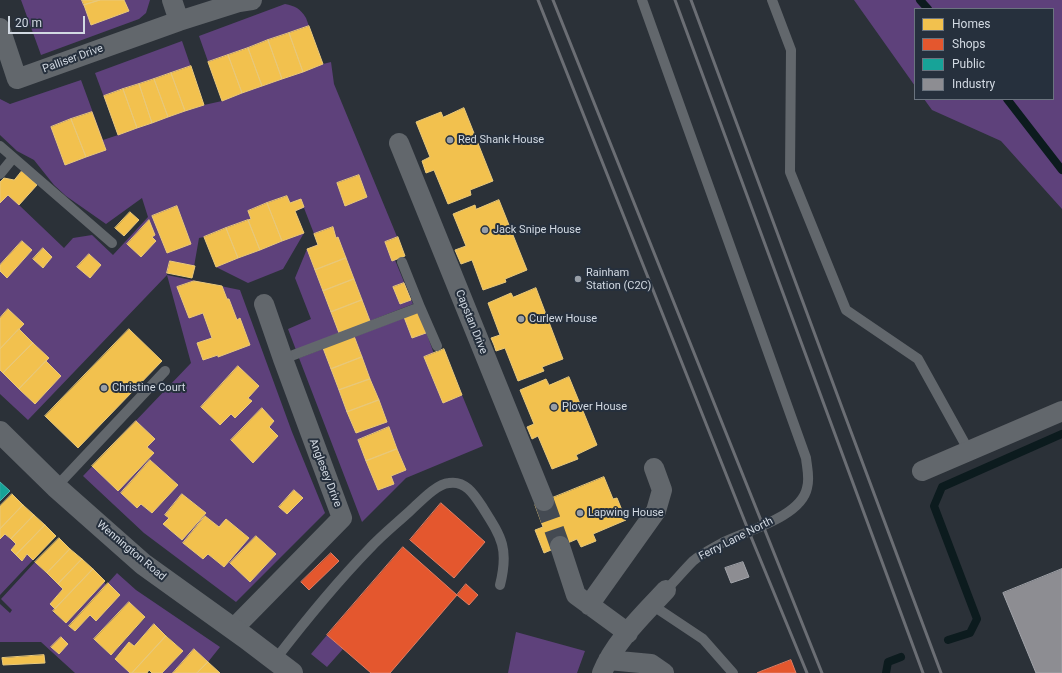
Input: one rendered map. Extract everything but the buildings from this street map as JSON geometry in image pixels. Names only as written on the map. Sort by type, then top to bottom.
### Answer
[{"type":"main road","name":"Wennington Road","points":[[0,432],[56,487],[143,564],[234,629],[292,673]]},
{"type":"street","points":[[172,0],[179,21]]},
{"type":"street","name":"Palliser Drive","points":[[0,28],[18,79],[179,21],[239,2],[252,0]]},
{"type":"street","name":"Capstan Drive","points":[[399,143],[544,501]]},
{"type":"street","name":"Anglesey Drive","points":[[234,629],[342,518],[264,304]]},
{"type":"street","points":[[922,471],[1062,411]]},
{"type":"street","points":[[589,605],[656,510],[662,490],[654,468]]},
{"type":"street","points":[[560,546],[576,595],[628,633]]},
{"type":"street","name":"Ferry Lane North","points":[[605,666],[628,633],[666,590]]},
{"type":"street","points":[[605,666],[651,664],[664,673]]},
{"type":"lane","name":"Ferry Lane North","points":[[642,0],[806,458],[809,477],[807,489],[802,501],[786,514],[722,543],[694,560],[666,590]]},
{"type":"lane","points":[[772,0],[791,50],[790,172],[846,310],[918,359],[969,451]]},
{"type":"lane","points":[[0,146],[112,243]]},
{"type":"lane","points":[[0,174],[13,158]]},
{"type":"lane","points":[[402,262],[437,346]]},
{"type":"lane","points":[[283,359],[420,307]]},
{"type":"lane","points":[[56,487],[165,371]]},
{"type":"lane","points":[[275,660],[306,619],[370,547],[429,494],[440,486],[449,483],[462,484],[473,492],[498,533],[503,544],[504,555],[504,572],[500,585]]},
{"type":"lane","points":[[652,605],[703,639],[733,673]]},
{"type":"shaded area","points":[[21,0],[150,0],[146,13],[139,19],[41,55]]},
{"type":"shaded area","points":[[854,0],[1062,0],[1062,209],[1001,141],[932,110],[925,100],[1054,100],[1054,8],[914,8],[914,85]]},
{"type":"shaded area","points":[[285,4],[294,7],[302,12],[306,18],[323,64],[331,62],[334,84],[405,256],[395,260],[413,304],[296,350],[288,329],[311,319],[295,278],[307,249],[318,244],[304,208],[295,211],[304,233],[283,269],[248,283],[216,267],[204,237],[199,238],[192,278],[167,273],[167,275],[28,420],[0,394],[0,182],[4,178],[14,180],[22,171],[37,185],[19,205],[64,248],[73,238],[92,235],[113,255],[148,217],[142,198],[106,224],[66,196],[54,185],[34,160],[17,151],[0,135],[0,99],[10,104],[81,80],[103,140],[118,135],[95,73],[182,41],[204,105],[222,101],[199,36]]},
{"type":"shaded area","points":[[167,275],[240,290],[292,432],[325,513],[236,602],[144,533],[83,476],[191,363]]},
{"type":"shaded area","points":[[419,312],[434,354],[443,402],[462,395],[483,446],[406,478],[362,522],[299,358]]},
{"type":"shaded area","points":[[5,534],[16,544],[11,550],[21,560],[27,554],[33,560],[0,595],[0,539]]},
{"type":"shaded area","points":[[35,562],[63,589],[50,604],[55,609],[53,612],[66,623],[104,582],[106,585],[69,625],[75,631],[90,615],[120,595],[108,583],[117,573],[136,590],[220,647],[208,662],[194,650],[173,673],[162,673],[183,651],[154,624],[134,646],[129,643],[115,658],[130,673],[75,673],[41,642],[0,642],[0,604],[10,613],[12,610],[1,599]],"holes":[[[129,602],[145,618],[111,655],[94,639]]]},
{"type":"shaded area","points":[[516,632],[585,651],[577,673],[508,673]]},
{"type":"shaded area","points":[[327,635],[343,649],[327,667],[311,654]]},
{"type":"waterway","points":[[920,0],[927,8]]},
{"type":"waterway","points":[[1008,100],[1062,170]]},
{"type":"waterway","points":[[948,640],[970,633],[977,619],[934,506],[942,487],[1062,434]]},
{"type":"waterway","points":[[886,673],[888,662],[901,657]]},
{"type":"tunnel","points":[[544,501],[560,546]]},
{"type":"railway","points":[[538,0],[749,532],[807,673]]},
{"type":"railway","points":[[553,0],[822,673]]},
{"type":"railway","points":[[675,0],[923,673]]},
{"type":"railway","points":[[691,0],[941,673]]},
{"type":"place","name":"Red Shank House","points":[[450,140]]},
{"type":"place","name":"Jack Snipe House","points":[[485,230]]},
{"type":"place","name":"Rainham Station (C2C)","points":[[578,279]]},
{"type":"place","name":"Curlew House","points":[[521,319]]},
{"type":"place","name":"Christine Court","points":[[104,388]]},
{"type":"place","name":"Plover House","points":[[554,407]]},
{"type":"place","name":"Lapwing House","points":[[580,513]]}]
